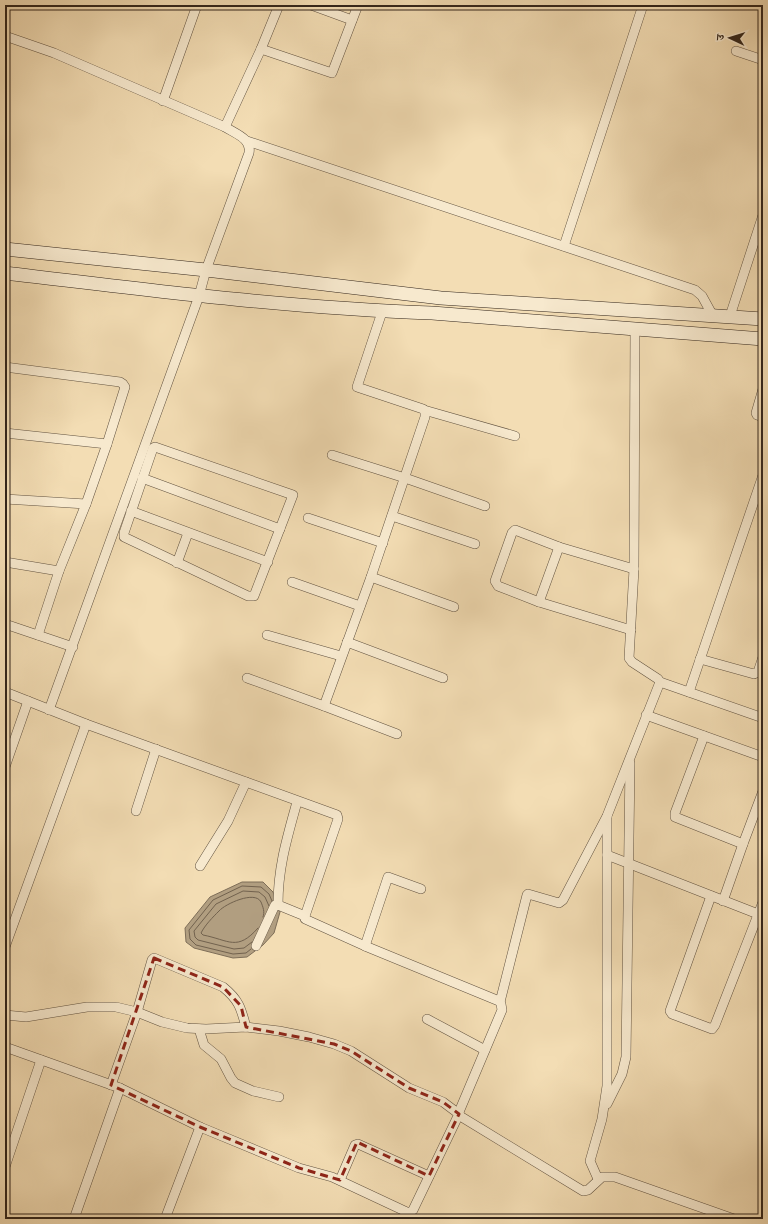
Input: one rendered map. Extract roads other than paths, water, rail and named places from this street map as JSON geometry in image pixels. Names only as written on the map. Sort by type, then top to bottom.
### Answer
[{"type":"main road","points":[[5,249],[206,270],[441,298],[763,319]]},
{"type":"main road","points":[[5,273],[199,296],[382,312],[432,313],[763,339]]},
{"type":"street","points":[[163,101],[197,5]]},
{"type":"street","points":[[225,127],[261,49],[279,5]]},
{"type":"street","points":[[311,5],[352,20]]},
{"type":"street","points":[[261,49],[332,74],[358,5]]},
{"type":"street","points":[[564,246],[642,5]]},
{"type":"street","points":[[5,36],[54,53],[225,127],[247,141],[695,290],[702,296],[713,316]]},
{"type":"street","points":[[736,50],[763,60]]},
{"type":"street","points":[[49,710],[73,647],[111,536],[143,462],[199,296],[206,270],[249,153],[250,147],[247,141]]},
{"type":"street","points":[[730,316],[763,215]]},
{"type":"street","points":[[382,312],[357,387],[424,410],[515,436]]},
{"type":"street","points":[[635,329],[634,570],[629,660],[658,679],[660,682],[763,718]]},
{"type":"street","points":[[5,367],[123,384],[124,390],[86,504],[60,571],[38,635]]},
{"type":"street","points":[[763,389],[756,412],[756,415],[763,418]]},
{"type":"street","points":[[324,706],[383,544],[425,417],[424,410]]},
{"type":"street","points":[[5,433],[107,444]]},
{"type":"street","points":[[155,447],[293,494],[255,595],[252,597],[248,596],[124,537],[123,535],[142,478],[143,462],[155,447]]},
{"type":"street","points":[[332,455],[405,478],[485,506]]},
{"type":"street","points":[[688,692],[763,475]]},
{"type":"street","points":[[142,478],[280,529]]},
{"type":"street","points":[[5,499],[86,504]]},
{"type":"street","points":[[131,511],[268,562]]},
{"type":"street","points":[[392,516],[475,544]]},
{"type":"street","points":[[308,518],[383,544]]},
{"type":"street","points":[[631,630],[540,602],[498,586],[495,583],[502,559],[513,531],[515,530],[559,547],[634,570]]},
{"type":"street","points":[[177,563],[188,533]]},
{"type":"street","points":[[540,602],[559,547]]},
{"type":"street","points":[[5,562],[60,571]]},
{"type":"street","points":[[371,577],[454,607]]},
{"type":"street","points":[[292,582],[360,606]]},
{"type":"street","points":[[5,624],[73,647]]},
{"type":"street","points":[[267,635],[341,656]]},
{"type":"street","points":[[347,642],[443,678]]},
{"type":"street","points":[[700,659],[754,674],[758,672],[763,657]]},
{"type":"street","points":[[247,678],[397,734]]},
{"type":"street","points":[[5,1047],[120,1088],[200,1127],[299,1168],[340,1180],[409,1212],[413,1210],[459,1114],[484,1050],[502,1010],[500,1002],[527,894],[560,902],[562,901],[607,816],[660,682]]},
{"type":"street","points":[[5,692],[86,724],[336,815],[338,818],[305,916]]},
{"type":"street","points":[[6,763],[28,701]]},
{"type":"street","points":[[646,715],[763,757]]},
{"type":"street","points":[[5,947],[86,724]]},
{"type":"street","points":[[704,736],[674,813],[675,817],[743,844]]},
{"type":"street","points":[[136,811],[156,749]]},
{"type":"street","points":[[604,1110],[622,1074],[626,1057],[630,756]]},
{"type":"street","points":[[200,866],[228,821],[246,782]]},
{"type":"street","points":[[723,901],[763,792]]},
{"type":"street","points":[[278,905],[278,884],[281,863],[297,802]]},
{"type":"street","points":[[598,1179],[590,1161],[604,1110],[607,1086],[607,816]]},
{"type":"street","points":[[607,855],[758,914]]},
{"type":"street","points":[[365,946],[387,878],[389,877],[421,889]]},
{"type":"street","points":[[711,896],[670,1011],[672,1014],[710,1029],[714,1027],[763,902]]},
{"type":"street","points":[[278,905],[305,916],[305,919],[365,946],[500,1002]]},
{"type":"street","points":[[256,946],[274,906],[278,905]]},
{"type":"street","points":[[111,1085],[137,1012],[152,960],[155,957],[223,987],[230,992],[241,1006],[246,1027]]},
{"type":"street","points":[[5,1015],[26,1017],[66,1010],[106,1006],[137,1012],[162,1022],[187,1028],[199,1029],[246,1027],[279,1031],[309,1037],[340,1046],[351,1051],[409,1088],[443,1102],[460,1116],[582,1190],[588,1190],[598,1179],[604,1176],[620,1178],[734,1219]]},
{"type":"street","points":[[427,1019],[484,1050]]},
{"type":"street","points":[[199,1029],[205,1046],[221,1058],[235,1083],[253,1092],[279,1098]]},
{"type":"street","points":[[5,1167],[40,1060]]},
{"type":"street","points":[[74,1219],[120,1088]]},
{"type":"street","points":[[165,1219],[200,1127]]},
{"type":"street","points":[[340,1180],[355,1145],[358,1144],[429,1176]]},
{"type":"water","points":[[242,882],[263,882],[273,892],[280,912],[274,933],[263,945],[247,957],[233,958],[194,948],[186,942],[185,928],[210,897]]}]
